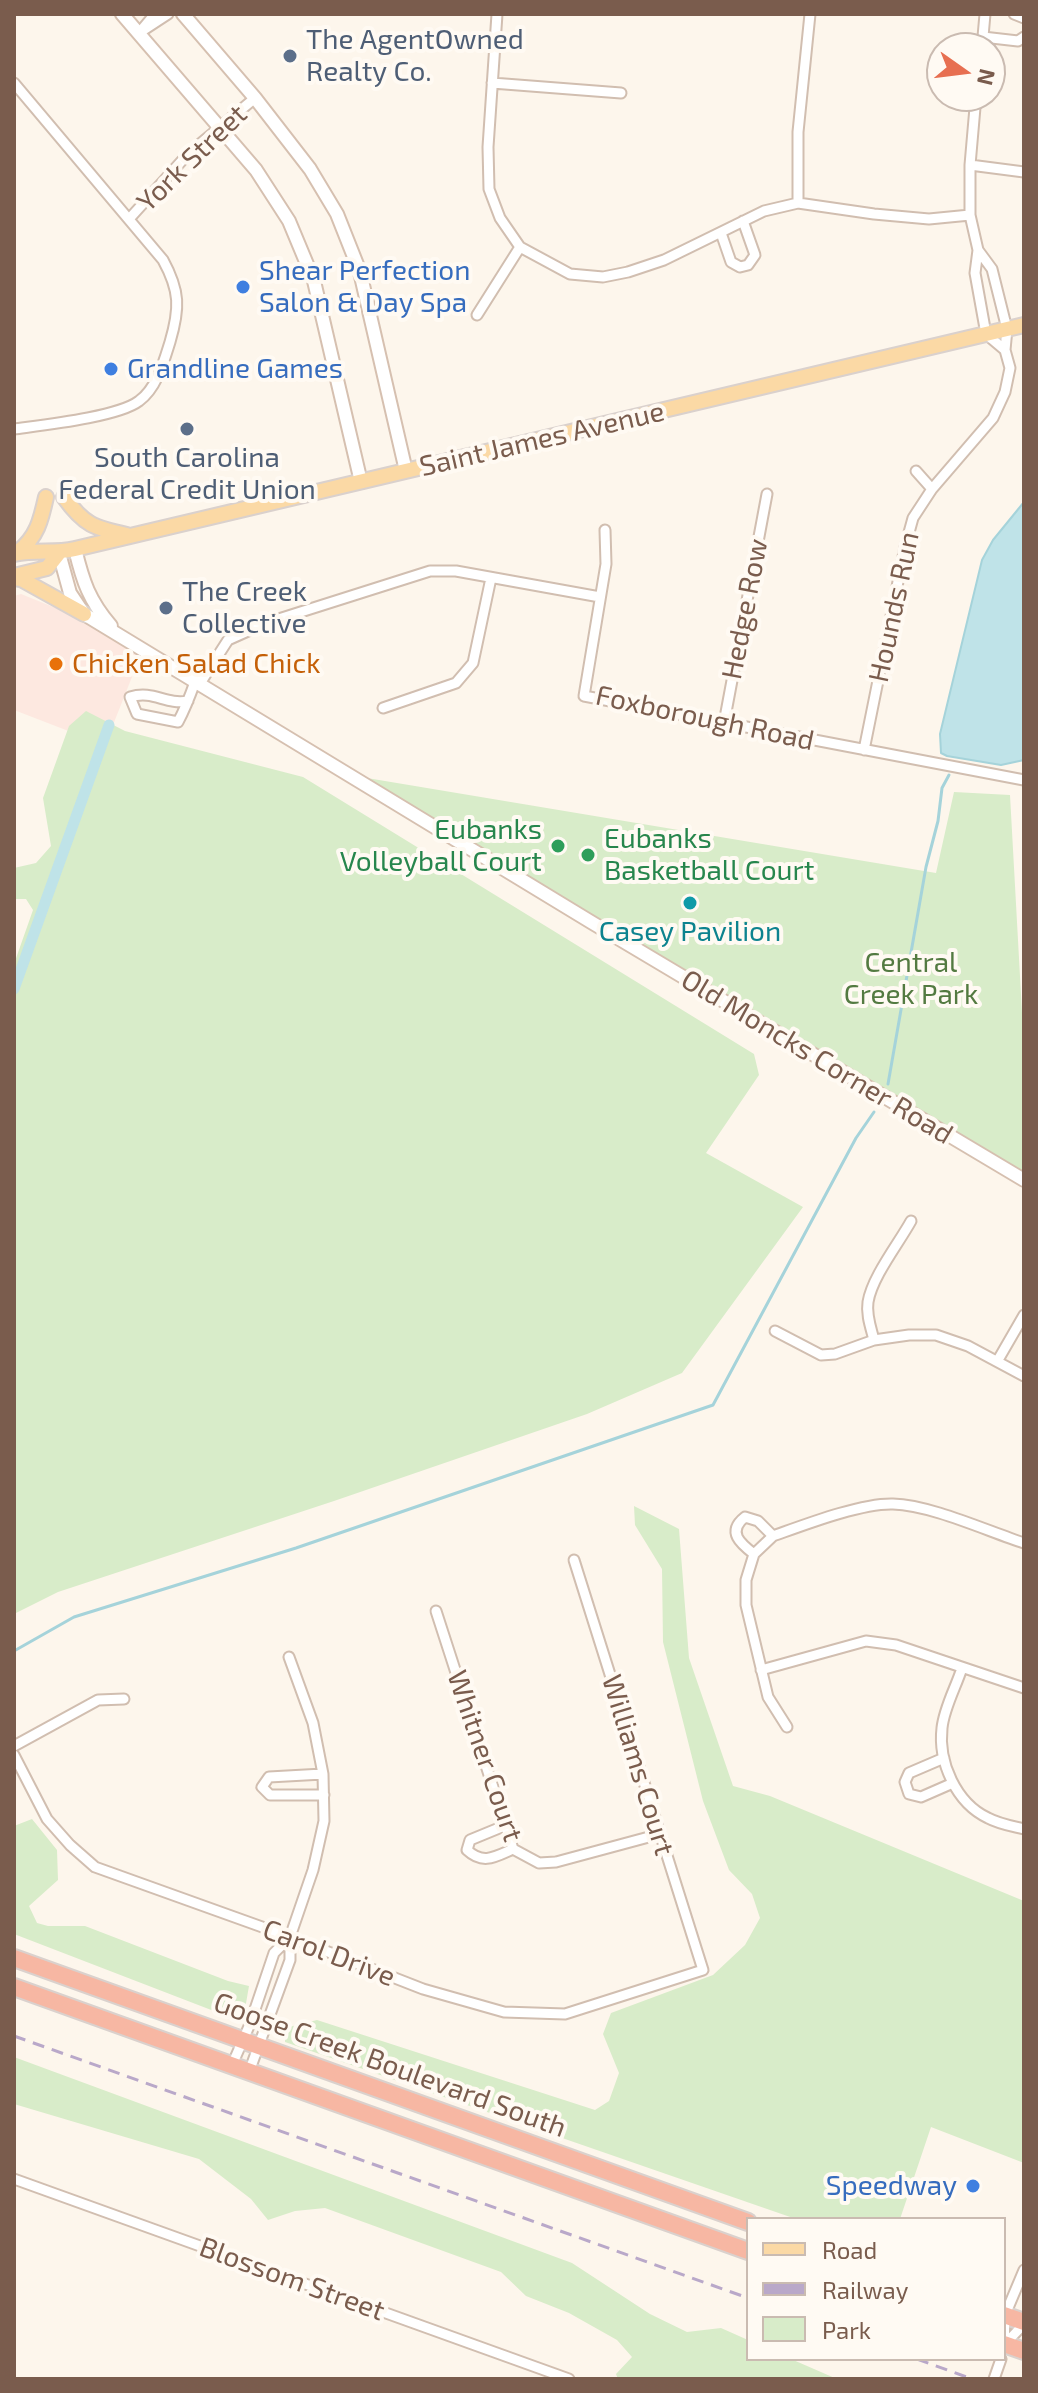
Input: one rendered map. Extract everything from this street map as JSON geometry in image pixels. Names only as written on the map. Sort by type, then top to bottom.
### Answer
[{"type":"highway","name":"Goose Creek Boulevard South","points":[[14,1958],[746,2221]]},
{"type":"highway","points":[[14,1987],[746,2250]]},
{"type":"main road","name":"Saint James Avenue","points":[[15,554],[38,549],[59,553],[1024,325]]},
{"type":"main road","points":[[15,554],[29,544],[39,529],[46,497]]},
{"type":"main road","points":[[64,497],[86,522],[97,528],[131,535]]},
{"type":"main road","name":"Saint James Avenue","points":[[14,577],[47,568],[59,553]]},
{"type":"main road","points":[[14,577],[84,614]]},
{"type":"street","points":[[122,14],[256,170],[289,221],[314,281],[361,482]]},
{"type":"street","points":[[139,33],[155,14]]},
{"type":"street","points":[[139,33],[168,14]]},
{"type":"street","points":[[183,14],[255,98],[310,169],[337,214],[360,272],[406,471]]},
{"type":"street","points":[[497,14],[488,147],[489,189],[500,218],[520,247],[570,274],[603,277],[664,260],[764,211],[798,203],[929,219],[970,215]]},
{"type":"street","points":[[798,203],[798,132],[810,14]]},
{"type":"street","points":[[1014,14],[1024,18]]},
{"type":"street","points":[[14,83],[163,260],[174,279],[178,300],[175,326],[165,358],[154,383],[140,401],[116,411],[14,429]]},
{"type":"street","points":[[492,83],[621,93]]},
{"type":"street","name":"York Street","points":[[129,219],[188,154],[255,98]]},
{"type":"street","points":[[975,112],[970,215],[978,250],[975,273],[986,334],[1005,350]]},
{"type":"street","points":[[970,165],[1024,172]]},
{"type":"street","points":[[721,233],[731,262],[740,267],[748,265],[755,255],[743,221]]},
{"type":"street","points":[[477,315],[520,247]]},
{"type":"street","name":"Hounds Run","points":[[864,750],[913,518],[932,489],[993,418],[1005,392],[1010,368],[1005,350],[1007,329],[992,269],[978,250]]},
{"type":"street","points":[[916,471],[932,489]]},
{"type":"street","name":"Hedge Row","points":[[724,723],[767,494]]},
{"type":"street","points":[[188,701],[169,701],[144,693],[130,697],[137,714],[178,722],[197,684],[228,640],[266,623],[430,571],[456,571],[600,597],[606,564],[605,530]]},
{"type":"street","points":[[75,549],[85,589],[118,635]]},
{"type":"street","points":[[59,553],[70,593],[84,614]]},
{"type":"street","points":[[383,708],[456,683],[473,663],[491,578]]},
{"type":"street","name":"Foxborough Road","points":[[600,597],[584,696],[1024,780]]},
{"type":"street","name":"Old Moncks Corner Road","points":[[84,614],[1024,1180]]},
{"type":"street","points":[[874,1340],[868,1301],[911,1221]]},
{"type":"street","points":[[998,1360],[1024,1315]]},
{"type":"street","points":[[775,1331],[821,1355],[835,1354],[874,1340],[936,1335],[968,1346],[1024,1376]]},
{"type":"street","points":[[787,1727],[768,1697],[746,1605],[746,1580],[754,1554],[773,1536],[867,1508],[892,1504],[921,1508],[1024,1543]]},
{"type":"street","points":[[754,1554],[738,1541],[735,1530],[739,1522],[745,1517],[758,1521],[773,1536]]},
{"type":"street","name":"Williams Court","points":[[574,1560],[703,1970]]},
{"type":"street","name":"Whitner Court","points":[[436,1611],[513,1849],[539,1863],[556,1862],[660,1834]]},
{"type":"street","points":[[761,1670],[866,1641],[896,1645],[1024,1688]]},
{"type":"street","points":[[232,2065],[251,2043],[290,1960],[290,1937],[313,1870],[324,1821],[323,1774],[313,1723],[289,1657]]},
{"type":"street","points":[[962,1668],[942,1727],[944,1758],[953,1783],[967,1805],[988,1819],[1024,1829]]},
{"type":"street","points":[[14,1746],[98,1700],[124,1699]]},
{"type":"street","name":"Carol Drive","points":[[14,1755],[47,1819],[95,1867],[423,1989],[504,2012],[565,2014],[703,1970]]},
{"type":"street","points":[[944,1758],[909,1773],[905,1782],[909,1794],[921,1797],[953,1783]]},
{"type":"street","points":[[323,1774],[269,1777],[262,1787],[270,1795],[324,1795]]},
{"type":"street","points":[[504,1826],[470,1840],[467,1850],[475,1857],[487,1860],[513,1849]]},
{"type":"street","points":[[249,2072],[251,2043],[274,1953],[290,1937]]},
{"type":"street","name":"Blossom Street","points":[[14,2179],[569,2379]]},
{"type":"street","points":[[1006,2310],[1024,2270]]},
{"type":"street","points":[[1006,2343],[1024,2323]]},
{"type":"shaded area","points":[[21,594],[145,644],[109,735],[84,737],[14,710],[14,596]]},
{"type":"green space","points":[[86,711],[125,731],[303,777],[754,1054],[759,1075],[706,1153],[803,1207],[682,1373],[587,1414],[58,1592],[14,1614],[14,964],[33,910],[26,899],[14,899],[14,868],[36,863],[51,846],[43,798],[69,726]]},
{"type":"green space","name":"Central Creek Park","points":[[361,777],[936,873],[954,792],[1010,795],[1024,1049],[1024,1173]]},
{"type":"green space","points":[[634,1506],[679,1529],[689,1658],[733,1786],[770,1796],[1024,1901],[1024,2163],[931,2127],[901,2217],[790,2217],[285,2042],[285,2028],[317,2020],[595,2110],[609,2101],[619,2073],[603,2034],[611,2013],[713,1975],[745,1945],[760,1918],[752,1894],[729,1870],[703,1801],[663,1642],[662,1569],[635,1525]]},
{"type":"green space","points":[[32,1819],[57,1850],[58,1880],[29,1906],[37,1923],[85,1926],[228,1981],[249,1986],[245,2009],[232,2018],[14,1934],[14,1826]]},
{"type":"green space","points":[[14,2057],[572,2263],[650,2314],[687,2332],[721,2328],[746,2339],[746,2361],[796,2361],[837,2379],[618,2379],[616,2374],[632,2357],[617,2340],[569,2313],[526,2296],[501,2272],[325,2208],[295,2211],[268,2220],[251,2199],[199,2159],[14,2104]]},
{"type":"water","points":[[1024,502],[1024,760],[1001,765],[947,756],[941,753],[940,734],[982,560],[993,540]]},
{"type":"waterway","points":[[14,989],[109,725]]},
{"type":"waterway","points":[[888,1084],[926,867],[938,821],[942,788],[949,775]]},
{"type":"waterway","points":[[14,1651],[74,1617],[296,1548],[713,1405],[856,1138],[874,1112]]},
{"type":"railway","points":[[14,2036],[746,2297]]},
{"type":"railway","points":[[922,2361],[972,2379]]},
{"type":"place","name":"The AgentOwned Realty Co.","points":[[290,56]]},
{"type":"place","name":"Shear Perfection Salon & Day Spa","points":[[243,287]]},
{"type":"place","name":"Grandline Games","points":[[111,369]]},
{"type":"place","name":"South Carolina Federal Credit Union","points":[[187,429]]},
{"type":"place","name":"The Creek Collective","points":[[166,608]]},
{"type":"place","name":"Chicken Salad Chick","points":[[56,664]]},
{"type":"place","name":"Eubanks Volleyball Court","points":[[558,846]]},
{"type":"place","name":"Eubanks Basketball Court","points":[[588,855]]},
{"type":"place","name":"Casey Pavilion","points":[[690,903]]},
{"type":"place","name":"Speedway","points":[[973,2186]]}]
